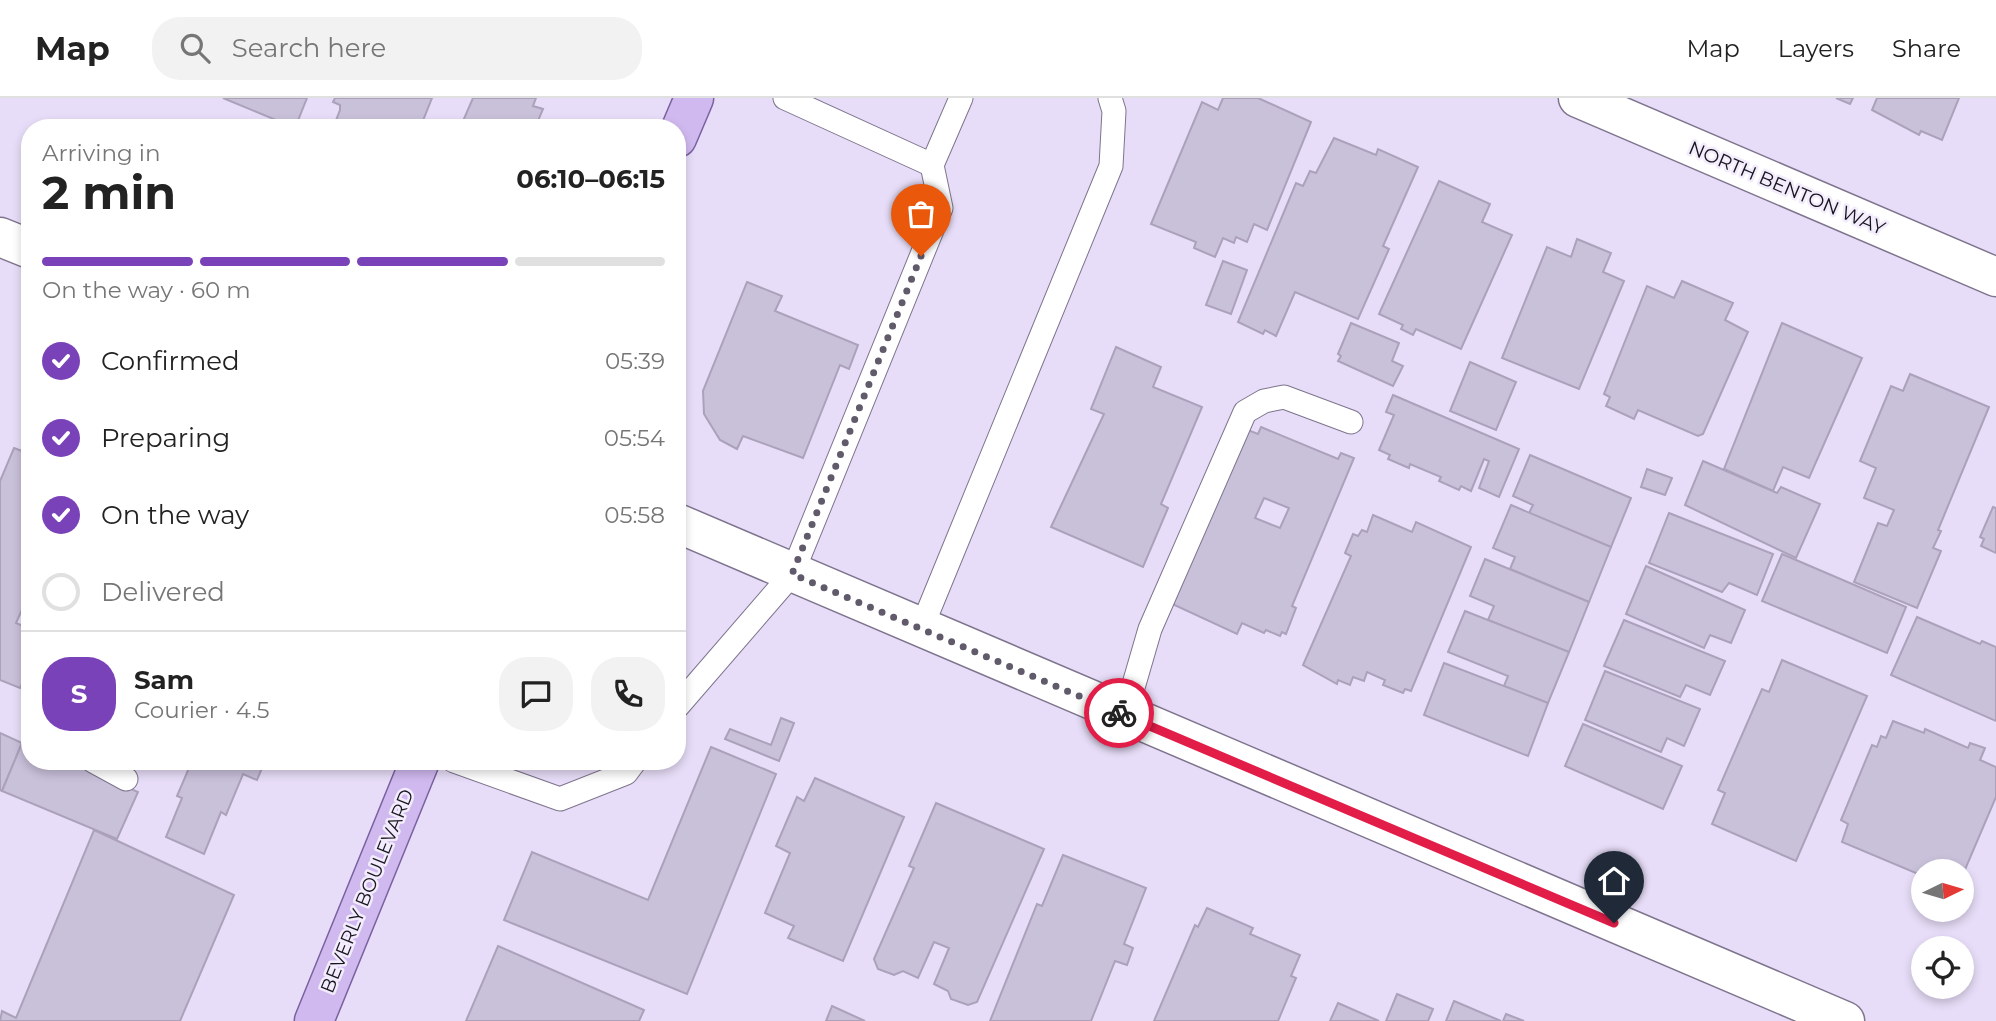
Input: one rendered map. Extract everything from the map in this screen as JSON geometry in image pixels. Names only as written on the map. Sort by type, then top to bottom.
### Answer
[{"type":"main road","points":[[685,119],[694,98]]},
{"type":"main road","name":"BEVERLY BOULEVARD","points":[[314,1021],[416,770]]},
{"type":"street","name":"NORTH BENTON WAY","points":[[1578,98],[1996,277]]},
{"type":"street","points":[[0,237],[21,245]]},
{"type":"street","points":[[686,527],[1845,1021]]},
{"type":"lane","points":[[785,98],[932,165]]},
{"type":"lane","points":[[686,697],[792,574],[941,208],[932,165],[961,98]]},
{"type":"lane","points":[[921,629],[1111,166],[1114,111],[1110,98]]},
{"type":"lane","points":[[1125,715],[1156,616],[1245,412],[1264,401],[1284,397],[1351,422]]},
{"type":"lane","points":[[110,770],[126,779]]},
{"type":"lane","points":[[479,770],[560,799],[628,770]]},
{"type":"building","points":[[223,98],[307,98],[299,119],[273,119]]},
{"type":"building","points":[[335,98],[432,98],[424,119],[336,119],[340,105],[333,102]]},
{"type":"building","points":[[473,98],[536,98],[533,106],[543,109],[539,119],[464,119]]},
{"type":"building","points":[[1223,98],[1258,98],[1311,122],[1267,230],[1254,224],[1247,242],[1236,237],[1234,243],[1223,238],[1215,257],[1194,248],[1196,242],[1151,224],[1202,102],[1218,110]]},
{"type":"building","points":[[1836,98],[1853,98],[1850,104]]},
{"type":"building","points":[[1877,98],[1959,98],[1942,140],[1921,131],[1919,135],[1872,110]]},
{"type":"building","points":[[1334,138],[1376,155],[1378,149],[1418,167],[1383,246],[1389,249],[1358,319],[1295,292],[1276,336],[1265,330],[1263,334],[1238,322],[1296,183],[1303,186],[1310,171],[1316,173]]},
{"type":"building","points":[[1439,181],[1490,204],[1482,222],[1512,235],[1461,349],[1416,329],[1413,335],[1401,329],[1403,325],[1379,314]]},
{"type":"building","points":[[1577,239],[1611,253],[1603,272],[1624,281],[1579,389],[1502,358],[1547,247],[1571,257]]},
{"type":"building","points":[[1223,261],[1247,270],[1231,314],[1206,305]]},
{"type":"building","points":[[1682,281],[1733,303],[1725,320],[1748,332],[1703,434],[1698,436],[1638,410],[1634,419],[1606,406],[1610,397],[1604,394],[1647,286],[1674,298]]},
{"type":"building","points":[[747,282],[782,296],[775,311],[858,345],[849,369],[840,365],[803,458],[743,436],[737,449],[720,440],[704,414],[703,391]]},
{"type":"building","points":[[1351,323],[1399,343],[1392,361],[1403,366],[1393,386],[1338,361],[1341,356],[1338,354]]},
{"type":"building","points":[[1782,323],[1862,358],[1809,478],[1783,467],[1773,491],[1724,469]]},
{"type":"building","points":[[1116,347],[1161,367],[1153,387],[1202,407],[1161,504],[1168,508],[1143,567],[1051,527],[1104,414],[1091,409]]},
{"type":"building","points":[[1470,362],[1516,382],[1496,430],[1450,411]]},
{"type":"building","points":[[1910,374],[1989,407],[1938,530],[1941,531],[1933,548],[1941,551],[1917,608],[1854,582],[1878,523],[1887,526],[1894,510],[1864,498],[1876,468],[1860,461],[1891,386],[1903,391]]},
{"type":"building","points":[[1393,395],[1519,449],[1499,497],[1479,488],[1489,461],[1484,459],[1471,491],[1461,486],[1459,490],[1439,481],[1441,477],[1410,464],[1409,468],[1388,459],[1390,455],[1379,450],[1394,415],[1386,412]]},
{"type":"building","points":[[1261,427],[1338,459],[1341,453],[1354,458],[1292,606],[1296,608],[1286,634],[1282,632],[1280,636],[1266,630],[1264,633],[1242,623],[1237,634],[1168,602],[1245,429],[1258,434]],"holes":[[[1264,498],[1289,508],[1280,528],[1255,518]]]},
{"type":"building","points":[[14,448],[21,451],[21,612],[16,623],[21,625],[20,688],[0,680],[0,481]]},
{"type":"building","points":[[1530,455],[1631,498],[1611,547],[1529,513],[1533,505],[1513,496]]},
{"type":"building","points":[[1703,461],[1777,493],[1781,487],[1820,504],[1796,558],[1685,505]]},
{"type":"building","points":[[1647,469],[1672,478],[1665,495],[1641,487]]},
{"type":"building","points":[[1511,505],[1611,547],[1589,602],[1510,569],[1515,557],[1493,548]]},
{"type":"building","points":[[1993,507],[1996,508],[1996,553],[1981,546],[1984,539],[1980,537]]},
{"type":"building","points":[[1669,513],[1773,554],[1757,595],[1729,583],[1722,592],[1649,563]]},
{"type":"building","points":[[1373,515],[1412,532],[1416,522],[1471,547],[1411,691],[1405,689],[1403,693],[1383,685],[1385,680],[1367,672],[1364,681],[1353,677],[1350,685],[1338,680],[1337,684],[1303,665],[1351,556],[1345,553],[1353,534],[1358,536],[1362,530],[1367,532]]},
{"type":"building","points":[[1782,554],[1906,607],[1887,653],[1762,601]]},
{"type":"building","points":[[1485,559],[1589,602],[1569,652],[1488,620],[1494,606],[1470,596]]},
{"type":"building","points":[[1646,566],[1745,610],[1731,643],[1710,635],[1704,648],[1626,614]]},
{"type":"building","points":[[1465,611],[1569,652],[1548,703],[1504,686],[1508,676],[1448,652]]},
{"type":"building","points":[[1917,617],[1980,644],[1982,641],[1996,647],[1996,721],[1891,675]]},
{"type":"building","points":[[1624,620],[1725,661],[1710,695],[1686,685],[1680,697],[1604,666]]},
{"type":"building","points":[[1782,660],[1867,696],[1796,861],[1712,824],[1725,793],[1718,790],[1762,689],[1769,692]]},
{"type":"building","points":[[1444,663],[1548,703],[1528,756],[1424,715]]},
{"type":"building","points":[[1605,671],[1700,709],[1684,746],[1667,738],[1661,752],[1585,720]]},
{"type":"building","points":[[781,718],[794,723],[779,761],[725,739],[730,729],[771,745]]},
{"type":"building","points":[[1893,721],[1924,733],[1925,729],[1968,748],[1970,743],[1985,748],[1980,760],[1996,767],[1996,797],[1970,859],[1911,859],[1911,871],[1842,842],[1848,824],[1841,820],[1872,745],[1877,747],[1881,736],[1886,738]]},
{"type":"building","points":[[1583,724],[1682,766],[1663,809],[1565,766]]},
{"type":"building","points":[[0,733],[21,743],[21,745],[2,791]]},
{"type":"building","points":[[21,745],[21,770],[87,770],[138,792],[117,839],[2,791]]},
{"type":"building","points":[[711,747],[776,774],[687,994],[504,920],[532,852],[648,900]]},
{"type":"building","points":[[188,770],[261,770],[257,780],[243,774],[226,815],[221,812],[204,854],[166,837],[182,798],[177,796]]},
{"type":"building","points":[[815,778],[904,817],[843,961],[788,938],[794,926],[765,913],[790,853],[776,846],[797,797],[804,801]]},
{"type":"building","points":[[936,803],[1044,849],[977,1002],[968,1005],[951,999],[948,991],[934,984],[949,948],[934,942],[918,978],[903,971],[894,975],[878,969],[874,959],[914,868],[909,866]]},
{"type":"building","points":[[94,830],[234,895],[180,1021],[0,1021],[2,1011],[16,1018]]},
{"type":"building","points":[[1063,855],[1146,888],[1124,944],[1133,948],[1127,965],[1115,961],[1091,1021],[990,1021],[1037,904],[1042,906]]},
{"type":"building","points":[[1207,908],[1253,928],[1250,934],[1300,955],[1291,976],[1296,978],[1278,1021],[1154,1021],[1195,925],[1198,927]]},
{"type":"building","points":[[498,946],[644,1010],[639,1021],[466,1021]]},
{"type":"building","points":[[1397,994],[1433,1009],[1428,1021],[1386,1021]]},
{"type":"building","points":[[1454,1001],[1501,1021],[1446,1021]]},
{"type":"building","points":[[1338,1003],[1379,1021],[1330,1021]]},
{"type":"building","points":[[832,1006],[865,1021],[826,1021]]},
{"type":"building","points":[[1506,1014],[1524,1021],[1503,1021]]},
{"type":"way so far","points":[[921,256],[792,574],[1119,713]]},
{"type":"route","points":[[1119,713],[1614,923]]}]
